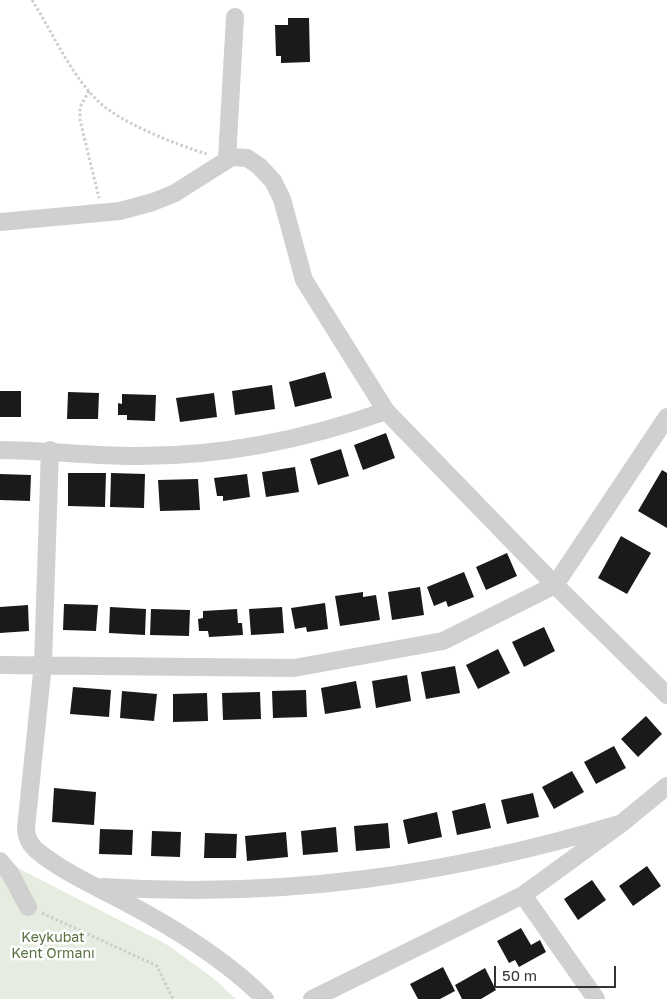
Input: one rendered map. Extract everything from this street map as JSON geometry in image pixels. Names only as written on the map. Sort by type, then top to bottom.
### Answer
[{"type":"street","points":[[227,159],[235,17]]},
{"type":"street","points":[[0,222],[137,207],[164,198],[195,182],[227,159],[238,156],[247,158],[273,181],[282,200],[304,280],[386,411],[555,585],[667,695]]},
{"type":"street","points":[[0,450],[50,450],[134,456],[218,452],[320,433],[386,411]]},
{"type":"street","points":[[0,665],[294,668],[443,641],[555,585],[667,417]]},
{"type":"street","points":[[50,450],[43,664],[26,834],[36,850],[95,887],[187,938],[251,984],[265,999]]},
{"type":"street","points":[[312,999],[524,895],[622,823],[667,786]]},
{"type":"street","points":[[95,887],[191,891],[334,884],[470,863],[564,841],[622,823]]},
{"type":"street","points":[[0,861],[10,873],[28,907]]},
{"type":"street","points":[[524,895],[596,999]]},
{"type":"path","points":[[32,0],[89,91],[110,112],[133,124],[205,154],[227,159]]},
{"type":"path","points":[[89,91],[80,107],[80,120],[103,212]]},
{"type":"path","points":[[28,907],[157,966],[174,999]]},
{"type":"green space","name":"Keykubat Kent Ormanı","points":[[0,859],[166,944],[213,978],[236,999],[0,999]]},
{"type":"building","points":[[288,18],[309,18],[310,62],[281,63],[281,56],[276,56],[275,25],[288,25]]},
{"type":"building","points":[[325,372],[332,398],[295,407],[289,382]]},
{"type":"building","points":[[272,385],[275,409],[235,415],[232,391]]},
{"type":"building","points":[[0,391],[21,391],[21,417],[0,417]]},
{"type":"building","points":[[68,392],[99,393],[98,419],[67,419]]},
{"type":"building","points":[[214,393],[217,417],[180,422],[176,398]]},
{"type":"building","points":[[122,394],[156,395],[155,421],[127,420],[127,415],[118,415],[118,403],[122,404]]},
{"type":"building","points":[[386,433],[395,458],[363,470],[354,445]]},
{"type":"building","points":[[341,449],[349,476],[318,485],[310,459]]},
{"type":"building","points":[[295,467],[299,492],[266,497],[262,472]]},
{"type":"building","points":[[662,470],[667,473],[667,528],[638,511]]},
{"type":"building","points":[[68,473],[106,473],[105,507],[68,506]]},
{"type":"building","points":[[111,473],[145,474],[144,508],[110,507]]},
{"type":"building","points":[[0,474],[31,475],[30,501],[0,500]]},
{"type":"building","points":[[247,474],[250,497],[223,501],[223,496],[217,496],[214,478]]},
{"type":"building","points":[[198,479],[200,510],[160,511],[158,480]]},
{"type":"building","points":[[621,536],[651,553],[627,594],[598,578]]},
{"type":"building","points":[[507,553],[517,576],[486,590],[476,567]]},
{"type":"building","points":[[464,572],[474,597],[448,607],[446,601],[434,606],[427,587]]},
{"type":"building","points":[[420,587],[424,615],[392,620],[388,592]]},
{"type":"building","points":[[363,592],[363,597],[376,595],[380,620],[340,626],[335,596]]},
{"type":"building","points":[[325,603],[328,629],[307,632],[306,627],[295,629],[291,608]]},
{"type":"building","points":[[64,604],[98,605],[96,631],[63,630]]},
{"type":"building","points":[[28,605],[29,631],[0,633],[0,607]]},
{"type":"building","points":[[110,607],[146,609],[145,635],[109,633]]},
{"type":"building","points":[[282,607],[284,633],[251,635],[249,609]]},
{"type":"building","points":[[151,609],[190,610],[189,636],[150,635]]},
{"type":"building","points":[[237,609],[238,623],[242,623],[243,635],[209,637],[208,631],[199,631],[198,619],[203,618],[203,611]]},
{"type":"building","points":[[544,627],[555,651],[524,667],[512,642]]},
{"type":"building","points":[[498,649],[510,673],[478,689],[466,665]]},
{"type":"building","points":[[455,666],[460,693],[426,699],[421,672]]},
{"type":"building","points":[[407,675],[411,701],[376,708],[372,681]]},
{"type":"building","points":[[356,681],[361,708],[325,714],[321,688]]},
{"type":"building","points":[[73,687],[111,690],[109,717],[70,714]]},
{"type":"building","points":[[306,690],[307,717],[273,718],[272,691]]},
{"type":"building","points":[[122,691],[157,694],[154,721],[120,718]]},
{"type":"building","points":[[260,692],[261,719],[223,720],[222,693]]},
{"type":"building","points":[[207,693],[208,721],[173,722],[173,694]]},
{"type":"building","points":[[646,716],[662,734],[638,757],[621,739]]},
{"type":"building","points":[[614,746],[626,768],[596,784],[584,762]]},
{"type":"building","points":[[572,771],[584,792],[554,809],[542,787]]},
{"type":"building","points":[[54,788],[96,792],[94,825],[52,822]]},
{"type":"building","points":[[533,793],[539,817],[507,824],[501,800]]},
{"type":"building","points":[[485,803],[491,828],[457,835],[452,811]]},
{"type":"building","points":[[437,812],[442,837],[408,844],[403,820]]},
{"type":"building","points":[[388,823],[390,848],[356,851],[354,826]]},
{"type":"building","points":[[336,827],[338,852],[303,855],[301,831]]},
{"type":"building","points":[[100,829],[133,830],[132,855],[99,854]]},
{"type":"building","points":[[152,831],[181,832],[180,857],[151,856]]},
{"type":"building","points":[[286,832],[288,857],[247,861],[245,836]]},
{"type":"building","points":[[205,833],[237,834],[236,858],[204,858]]},
{"type":"building","points":[[647,866],[661,886],[633,906],[619,886]]},
{"type":"building","points":[[592,880],[606,900],[578,920],[564,899]]},
{"type":"building","points":[[521,928],[531,945],[540,940],[546,952],[519,967],[515,960],[509,963],[497,941]]},
{"type":"building","points":[[443,967],[455,991],[440,999],[418,999],[410,984]]},
{"type":"building","points":[[485,968],[496,990],[481,999],[462,999],[455,985]]}]
